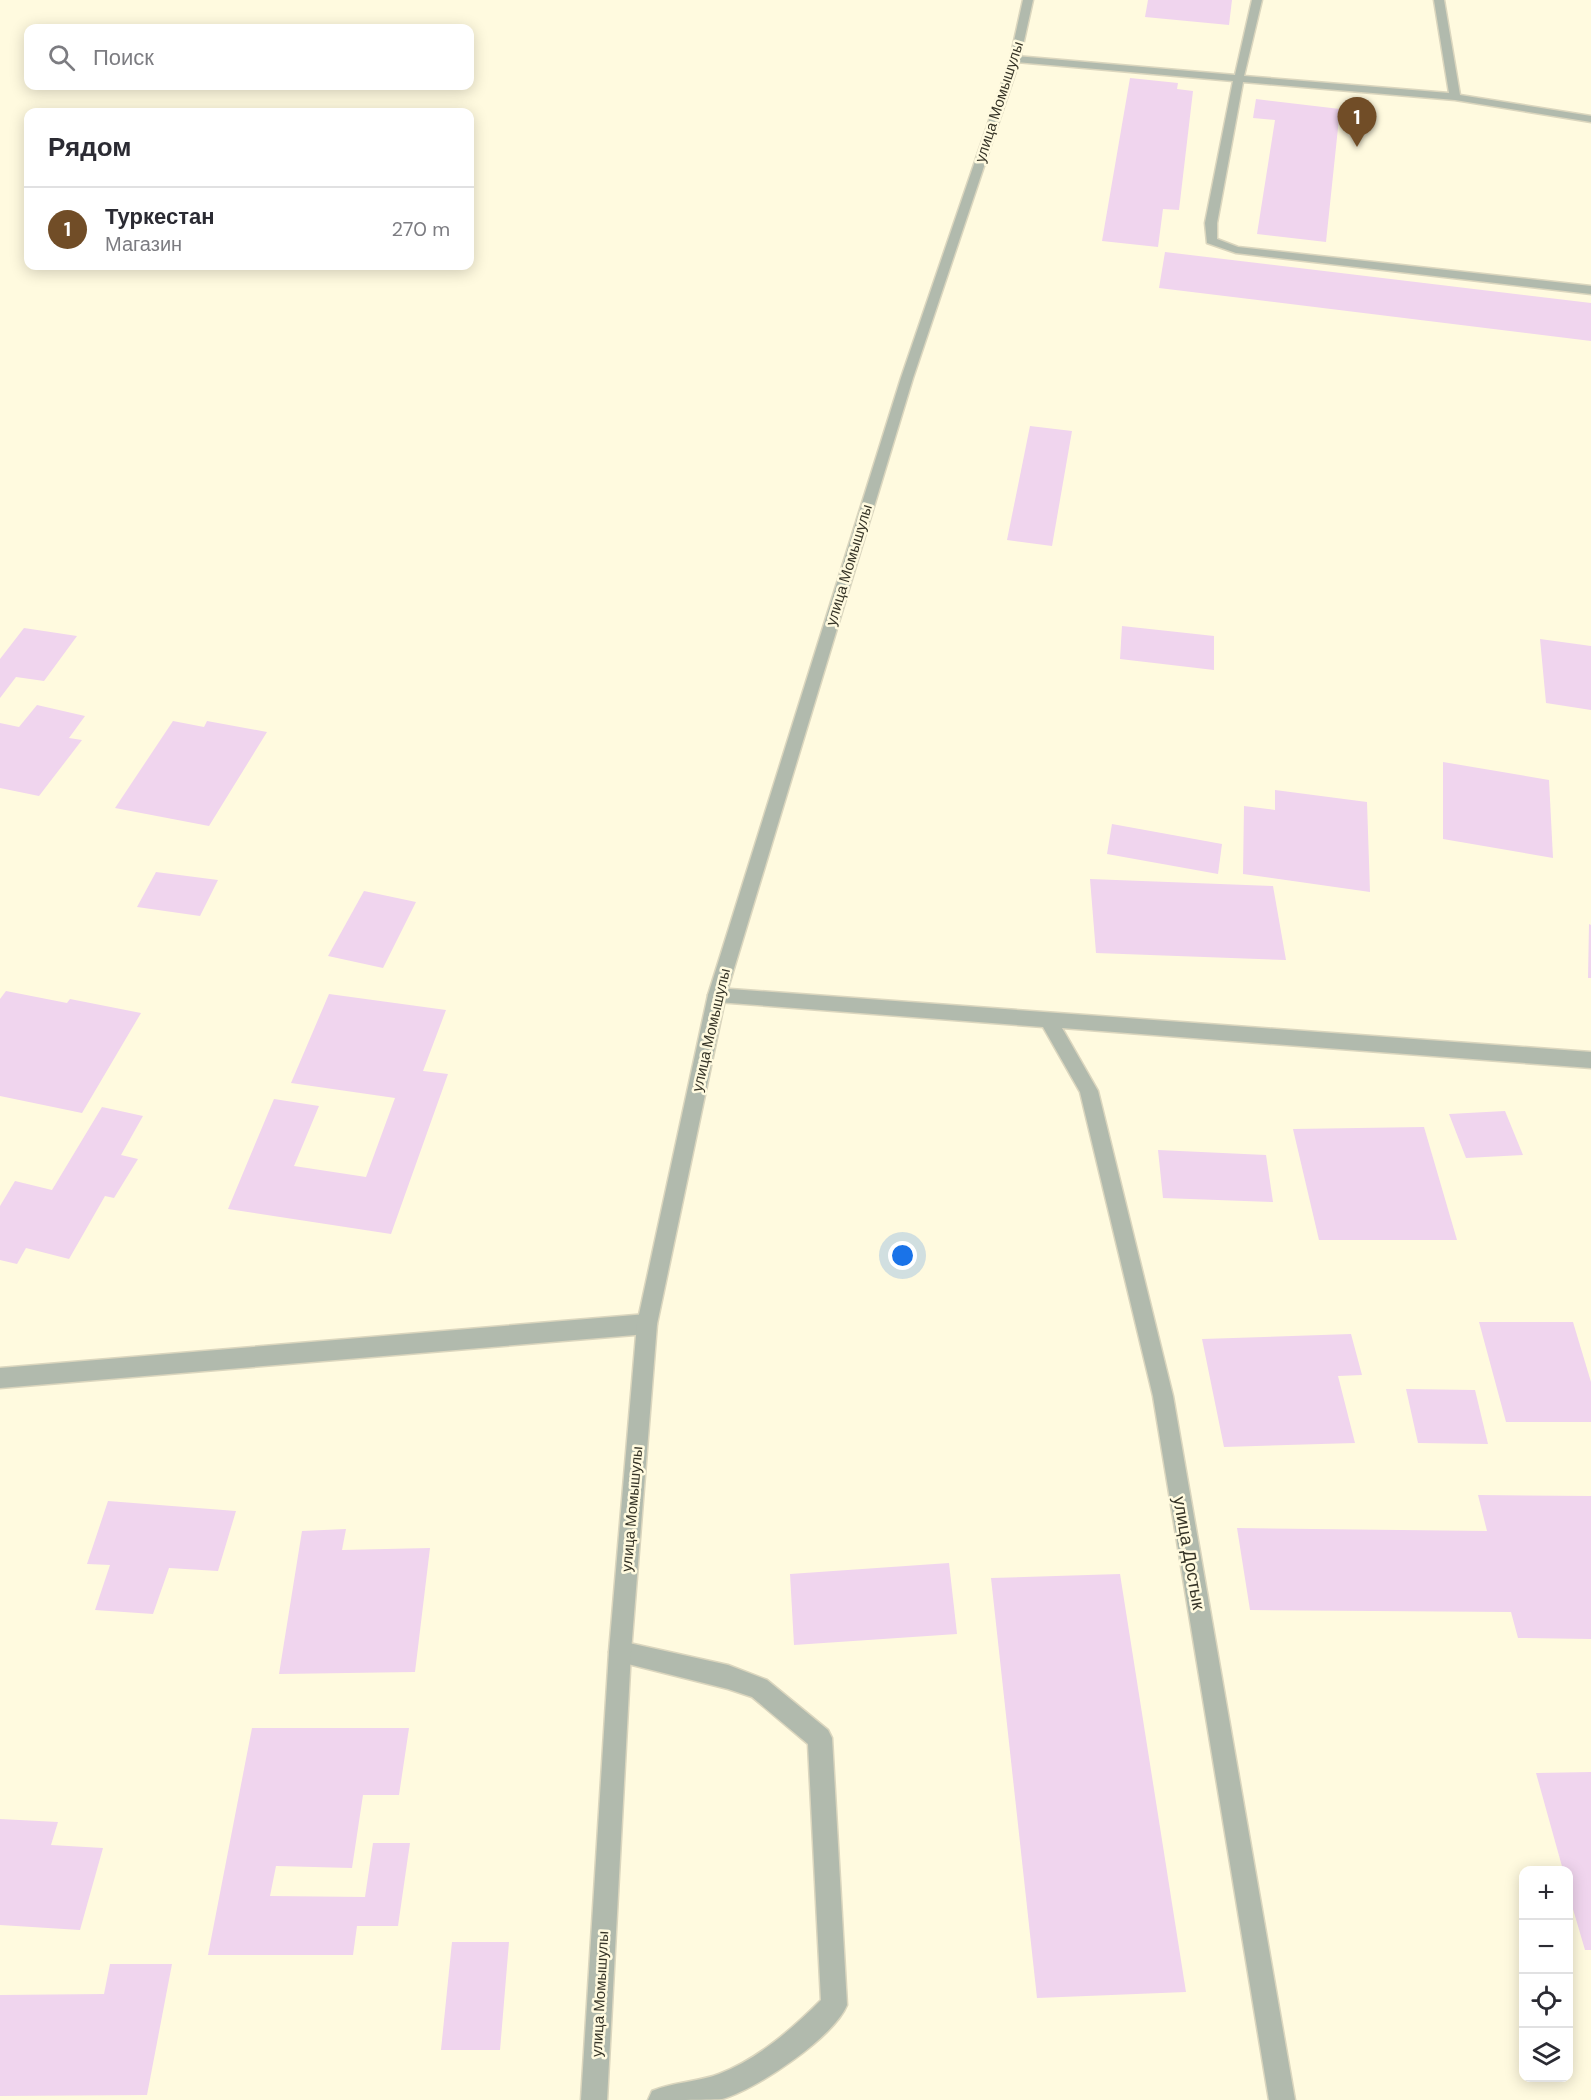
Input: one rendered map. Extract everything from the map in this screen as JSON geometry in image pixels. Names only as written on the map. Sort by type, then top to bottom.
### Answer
[{"type":"street","name":"улица Момышулы","points":[[594,2100],[620,1652],[647,1324],[717,995],[907,378],[1015,59],[1028,0]]},
{"type":"street","points":[[1257,0],[1239,77],[1211,223],[1211,241],[1236,250],[1591,290]]},
{"type":"street","points":[[1439,0],[1455,97]]},
{"type":"street","points":[[1015,59],[1455,97],[1591,119]]},
{"type":"street","points":[[717,995],[1591,1060]]},
{"type":"street","name":"улица Достык","points":[[1048,1019],[1089,1091],[1163,1396],[1282,2100]]},
{"type":"street","points":[[0,1378],[647,1324]]},
{"type":"street","points":[[620,1652],[728,1677],[759,1688],[820,1738],[834,2005],[808,2032],[777,2057],[720,2086],[661,2100]]},
{"type":"building","points":[[1148,0],[1232,0],[1229,25],[1145,17]]},
{"type":"building","points":[[1130,78],[1178,83],[1177,89],[1193,91],[1179,210],[1163,209],[1158,247],[1102,241]]},
{"type":"building","points":[[1256,99],[1340,109],[1326,242],[1257,234],[1275,120],[1253,118]]},
{"type":"building","points":[[1165,252],[1591,303],[1591,341],[1159,288]]},
{"type":"building","points":[[1030,426],[1072,431],[1052,546],[1007,540]]},
{"type":"building","points":[[1122,626],[1214,636],[1214,670],[1120,659]]},
{"type":"building","points":[[24,628],[77,636],[44,681],[16,677],[0,698],[0,659]]},
{"type":"building","points":[[1540,639],[1591,646],[1591,710],[1546,703]]},
{"type":"building","points":[[37,705],[85,716],[69,738],[82,740],[39,796],[0,788],[0,723],[19,727]]},
{"type":"building","points":[[173,721],[204,727],[207,721],[267,732],[209,826],[115,808]]},
{"type":"building","points":[[1443,762],[1549,780],[1553,858],[1443,839]]},
{"type":"building","points":[[1275,790],[1367,802],[1370,892],[1243,874],[1244,806],[1275,810]]},
{"type":"building","points":[[1112,824],[1222,844],[1218,874],[1107,854]]},
{"type":"building","points":[[156,872],[218,880],[200,916],[137,907]]},
{"type":"building","points":[[1090,879],[1273,886],[1286,960],[1096,953]]},
{"type":"building","points":[[364,891],[416,902],[383,968],[328,956]]},
{"type":"building","points":[[1589,924],[1591,925],[1591,978],[1588,978]]},
{"type":"building","points":[[6,991],[67,1003],[70,999],[141,1013],[82,1113],[0,1096],[0,999]]},
{"type":"building","points":[[329,994],[446,1010],[423,1071],[448,1074],[391,1234],[228,1209],[274,1099],[319,1106],[294,1166],[366,1177],[395,1098],[291,1083]]},
{"type":"building","points":[[102,1107],[143,1116],[121,1155],[138,1159],[114,1198],[105,1196],[69,1259],[26,1248],[17,1264],[0,1260],[0,1206],[15,1181],[52,1190]]},
{"type":"building","points":[[1505,1111],[1523,1155],[1466,1158],[1449,1114]]},
{"type":"building","points":[[1424,1127],[1457,1240],[1319,1240],[1293,1129]]},
{"type":"building","points":[[1158,1150],[1266,1155],[1273,1202],[1163,1198]]},
{"type":"building","points":[[1479,1322],[1573,1322],[1591,1382],[1591,1422],[1506,1422]]},
{"type":"building","points":[[1351,1334],[1362,1375],[1338,1376],[1355,1443],[1224,1447],[1202,1339]]},
{"type":"building","points":[[1406,1389],[1475,1390],[1488,1444],[1418,1443]]},
{"type":"building","points":[[1478,1495],[1591,1496],[1591,1639],[1518,1638],[1511,1612],[1250,1610],[1237,1528],[1487,1531]]},
{"type":"building","points":[[108,1501],[236,1511],[218,1571],[169,1568],[153,1614],[95,1610],[110,1565],[87,1564]]},
{"type":"building","points":[[346,1529],[342,1550],[430,1548],[415,1672],[279,1674],[302,1531]]},
{"type":"building","points":[[949,1563],[957,1634],[794,1645],[790,1574]]},
{"type":"building","points":[[1120,1574],[1186,1992],[1037,1998],[991,1578]]},
{"type":"building","points":[[252,1728],[409,1728],[399,1795],[363,1795],[352,1868],[276,1866],[270,1896],[365,1897],[373,1843],[410,1843],[398,1926],[357,1926],[353,1955],[208,1955]]},
{"type":"building","points":[[1591,1772],[1591,1950],[1585,1950],[1573,1909],[1573,1866],[1562,1866],[1536,1773]]},
{"type":"building","points":[[0,1819],[58,1822],[51,1845],[103,1848],[80,1930],[0,1925]]},
{"type":"building","points":[[452,1942],[509,1942],[500,2050],[441,2050]]},
{"type":"building","points":[[110,1964],[172,1964],[147,2095],[0,2096],[0,1995],[104,1994]]},
{"type":"place","name":"Туркестан","points":[[1357,147]]}]
